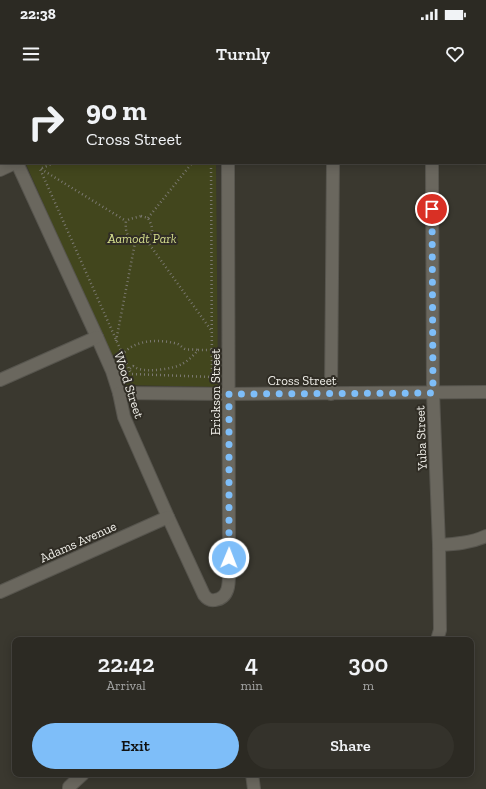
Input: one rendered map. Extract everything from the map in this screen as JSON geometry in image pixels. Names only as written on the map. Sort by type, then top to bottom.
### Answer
[{"type":"street","points":[[0,170],[14,164]]},
{"type":"street","name":"Wood Street","points":[[16,164],[97,336],[112,371],[119,392],[124,417],[204,595]]},
{"type":"street","name":"Erickson Street","points":[[204,595],[210,600],[217,600],[222,598],[228,587],[230,535],[228,164]]},
{"type":"street","points":[[331,394],[333,164]]},
{"type":"street","name":"Yuba Street","points":[[432,164],[433,393],[439,545],[440,630],[438,637]]},
{"type":"street","points":[[0,380],[97,336]]},
{"type":"street","name":"Cross Street","points":[[119,392],[229,394],[486,392]]},
{"type":"street","name":"Adams Avenue","points":[[0,592],[168,517]]},
{"type":"street","points":[[439,545],[458,544],[486,536]]},
{"type":"street","points":[[69,789],[80,777]]},
{"type":"street","points":[[252,777],[254,789]]},
{"type":"path","points":[[40,169],[52,164]]},
{"type":"path","points":[[148,218],[191,164]]},
{"type":"path","points":[[40,169],[122,355],[132,374],[212,377],[210,164]]},
{"type":"path","points":[[40,169],[126,221]]},
{"type":"path","points":[[126,221],[130,218],[141,216],[148,218],[152,224],[152,234],[147,241],[135,244]]},
{"type":"path","points":[[126,221],[126,231],[128,236],[135,244]]},
{"type":"path","points":[[147,241],[212,331]]},
{"type":"path","points":[[116,341],[135,244]]},
{"type":"path","points":[[122,355],[127,349],[138,343],[148,341],[163,341],[177,343],[184,348],[212,350]]},
{"type":"path","points":[[122,375],[133,366],[137,369],[145,370],[175,367],[187,362],[198,350]]},
{"type":"green space","name":"Aamodt Park","points":[[26,164],[216,164],[218,387],[123,385]]},
{"type":"route","points":[[229,558],[229,394],[433,393],[432,209]]}]
